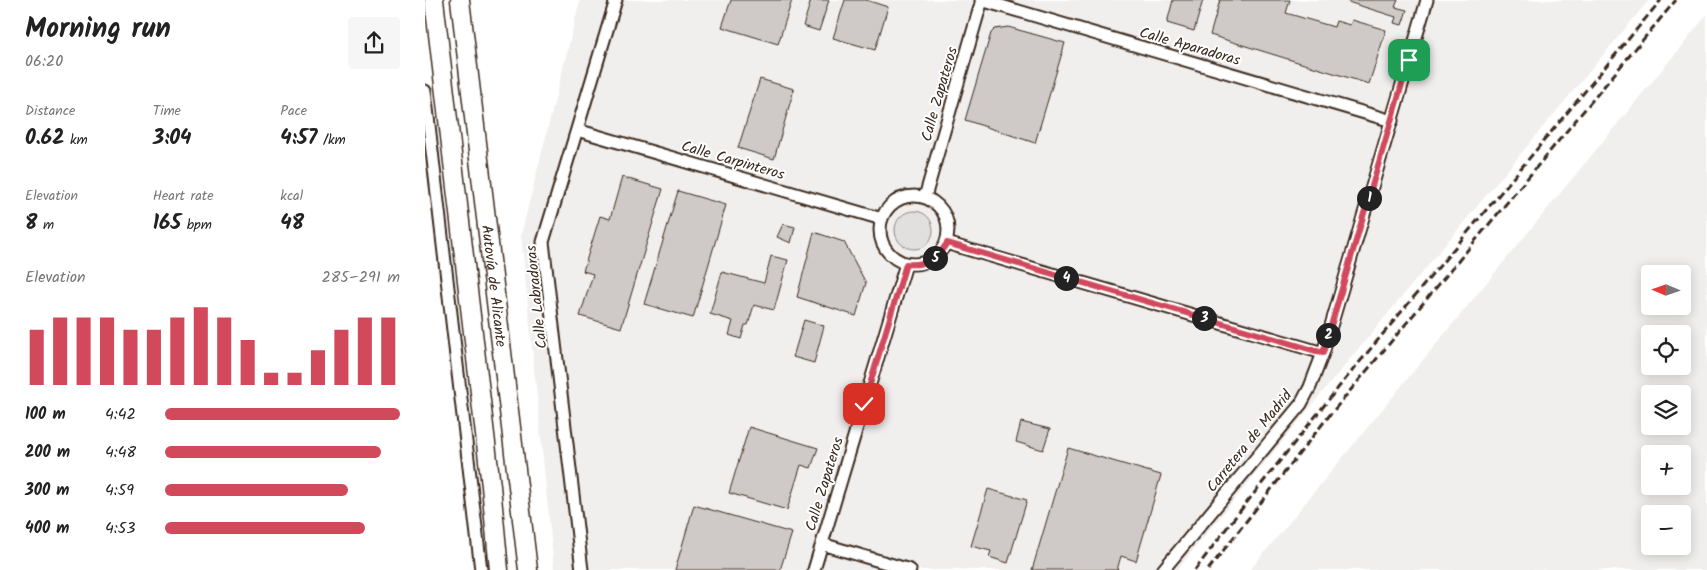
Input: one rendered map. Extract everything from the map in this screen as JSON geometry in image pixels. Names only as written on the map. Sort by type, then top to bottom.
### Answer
[{"type":"highway","name":"Autovía de Alicante","points":[[434,0],[491,486],[499,570]]},
{"type":"highway","name":"Autovía de Alicante","points":[[460,0],[528,570]]},
{"type":"street","name":"Calle Labradoras","points":[[582,570],[543,242],[616,0]]},
{"type":"street","name":"Calle Aparadoras","points":[[982,0],[1391,121]]},
{"type":"street","name":"Calle Zapateros","points":[[925,197],[982,0]]},
{"type":"street","name":"Carretera de Madrid","points":[[1163,570],[1301,404],[1310,387],[1323,353],[1427,0]]},
{"type":"street","points":[[425,91],[481,570]]},
{"type":"street","name":"Calle Carpinteros","points":[[577,130],[882,219]]},
{"type":"street","points":[[915,195],[925,197],[935,202],[943,210],[948,221],[947,243],[941,252],[926,263],[906,264],[895,259],[881,241],[880,229],[882,219],[887,208],[895,201],[915,195]]},
{"type":"street","points":[[947,243],[1323,353]]},
{"type":"street","name":"Calle Zapateros","points":[[814,570],[906,264]]},
{"type":"street","points":[[822,544],[910,570]]},
{"type":"shaded area","points":[[580,0],[1649,0],[1177,570],[554,570],[521,235]]},
{"type":"shaded area","points":[[1707,15],[1707,570],[1250,570]]},
{"type":"shaded area","points":[[914,211],[927,217],[933,230],[927,243],[914,249],[901,243],[895,230],[901,217]]},
{"type":"building","points":[[731,0],[792,0],[778,44],[722,27]]},
{"type":"building","points":[[811,0],[829,0],[819,31],[803,26]]},
{"type":"building","points":[[845,0],[866,0],[888,7],[875,50],[833,38]]},
{"type":"building","points":[[1173,0],[1203,0],[1194,31],[1167,23]]},
{"type":"building","points":[[1220,0],[1290,0],[1286,13],[1334,27],[1336,21],[1350,25],[1352,20],[1386,30],[1369,84],[1210,35]]},
{"type":"building","points":[[1348,0],[1398,0],[1395,7],[1407,10],[1402,25],[1394,23],[1396,17],[1348,2]]},
{"type":"building","points":[[1008,27],[1065,43],[1035,143],[965,120],[991,33],[995,29]]},
{"type":"building","points":[[760,79],[794,89],[774,159],[738,148]]},
{"type":"building","points":[[622,177],[663,189],[621,328],[580,316],[593,274],[583,271],[600,216],[610,219]]},
{"type":"building","points":[[678,191],[726,205],[693,318],[644,304]]},
{"type":"building","points":[[783,224],[795,227],[791,243],[777,237]]},
{"type":"building","points":[[814,232],[844,242],[866,283],[856,316],[797,297]]},
{"type":"building","points":[[771,256],[788,260],[774,310],[754,305],[748,325],[745,325],[741,339],[729,335],[733,321],[710,314],[722,272],[764,283]]},
{"type":"building","points":[[804,320],[824,326],[814,363],[793,357]]},
{"type":"building","points":[[1021,422],[1050,429],[1043,450],[1016,442]]},
{"type":"building","points":[[749,427],[818,448],[811,468],[801,465],[787,510],[729,493]]},
{"type":"building","points":[[1068,448],[1161,475],[1136,561],[1121,556],[1117,570],[1032,570]]},
{"type":"building","points":[[988,489],[1027,500],[1008,563],[989,557],[991,551],[971,546]]},
{"type":"building","points":[[694,505],[792,533],[780,570],[675,570]]},
{"type":"railway","points":[[1195,570],[1338,388],[1661,0]]},
{"type":"railway","points":[[1208,570],[1324,422],[1676,0]]},
{"type":"route","points":[[864,404],[906,264],[926,263],[941,252],[947,243],[1323,353],[1409,60]]}]
